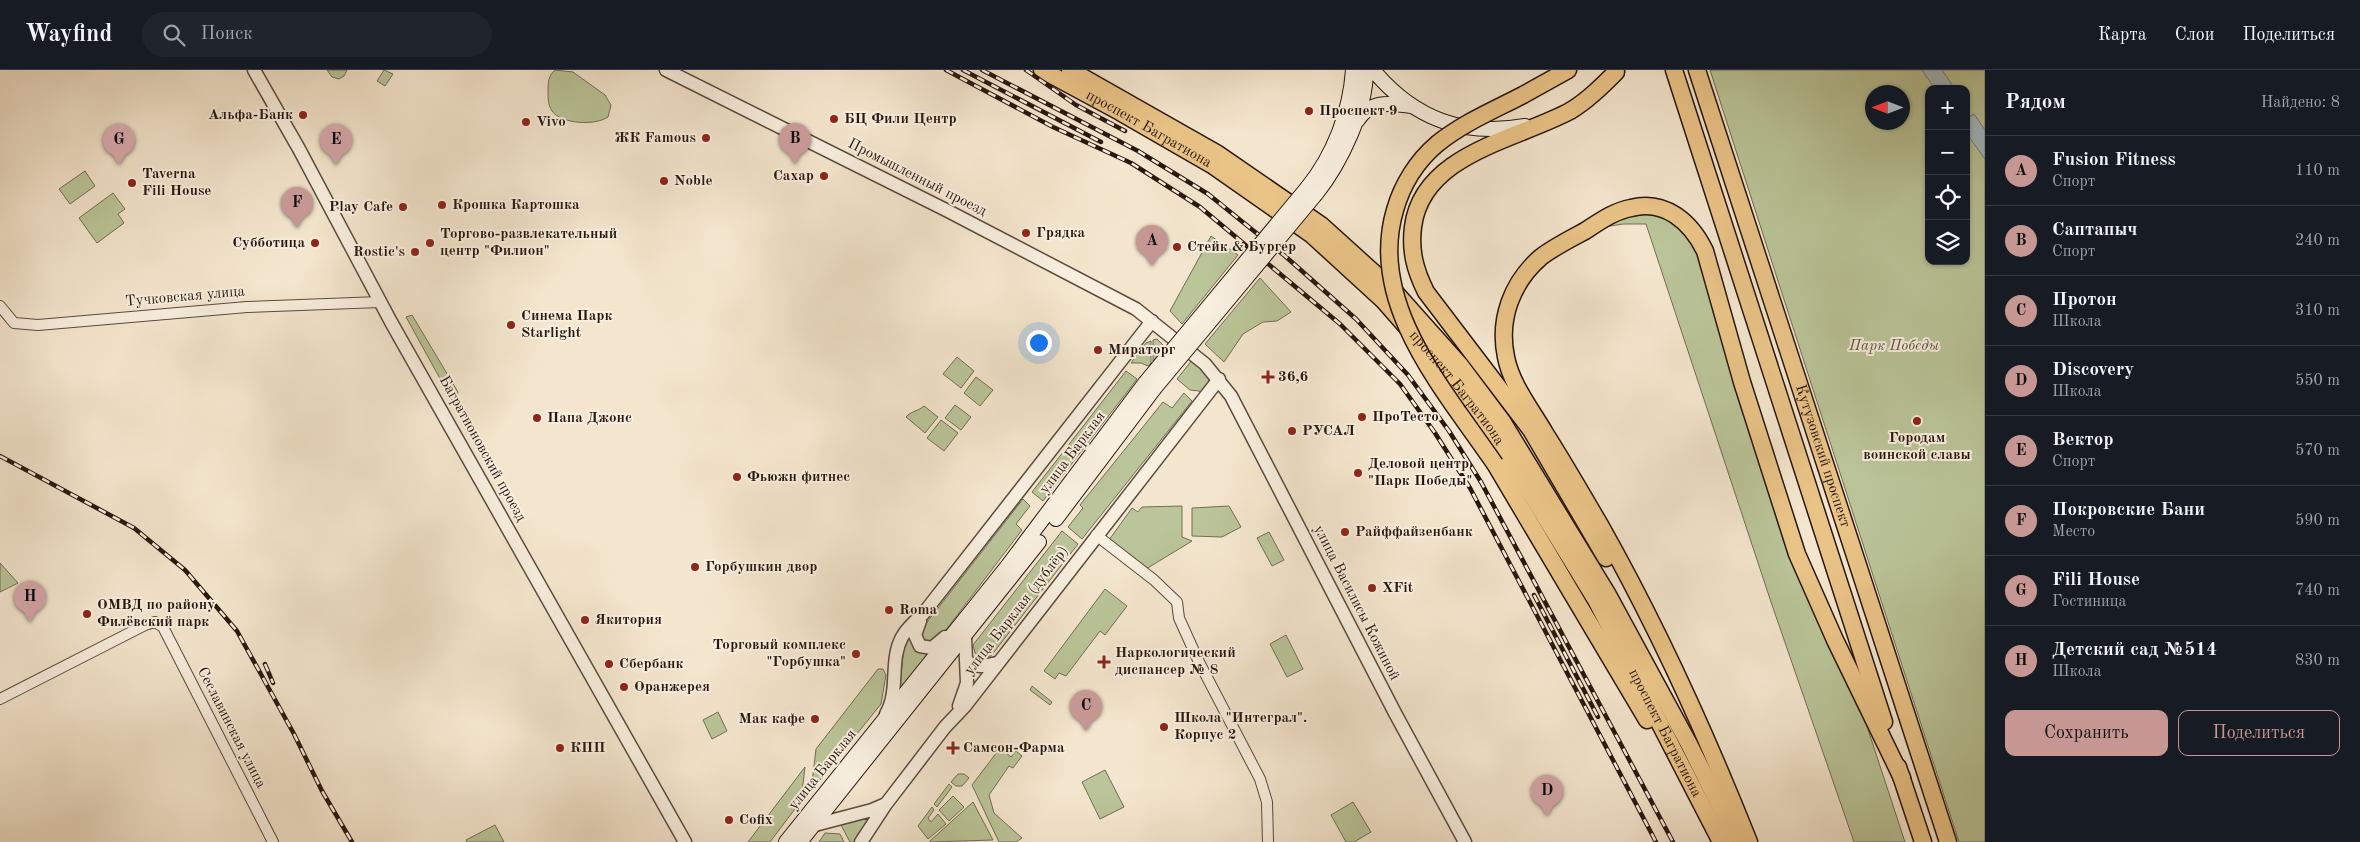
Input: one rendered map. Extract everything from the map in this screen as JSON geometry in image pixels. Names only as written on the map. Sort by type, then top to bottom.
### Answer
[{"type":"main road","name":"проспект Багратиона","points":[[1042,70],[1212,165],[1312,235],[1390,307],[1448,374],[1491,429],[1596,600],[1721,842]]},
{"type":"main road","name":"проспект Багратиона","points":[[1070,70],[1218,154],[1321,225],[1394,290],[1460,365],[1502,421],[1608,595],[1689,744],[1738,842]]},
{"type":"main road","points":[[1350,95],[1353,70]]},
{"type":"main road","name":"улица Барклая","points":[[786,842],[1150,386],[1336,163],[1350,135],[1364,92],[1366,70]]},
{"type":"main road","points":[[1373,70],[1413,106],[1450,124],[1487,130],[1508,129],[1549,121]]},
{"type":"main road","points":[[1568,70],[1468,123],[1437,144],[1419,163],[1401,190],[1391,222],[1388,252],[1396,301],[1406,326],[1444,390],[1495,464],[1633,697],[1713,826]]},
{"type":"main road","name":"Кутузовский проспект","points":[[1674,70],[1923,842]]},
{"type":"main road","name":"Кутузовский проспект","points":[[1697,70],[1948,842]]},
{"type":"main road","points":[[1616,72],[1590,97],[1571,110],[1470,154],[1440,175],[1420,201],[1414,218],[1411,238],[1413,258],[1417,274],[1426,292],[1531,430],[1680,685]]},
{"type":"main road","name":"улица Барклая","points":[[1311,191],[1335,142],[1350,95]]},
{"type":"main road","points":[[1350,135],[1363,112],[1376,104],[1413,106]]},
{"type":"main road","points":[[1749,842],[1645,607],[1599,523],[1510,373],[1504,339],[1508,304],[1526,273],[1542,256],[1610,216],[1630,208],[1645,206],[1660,208],[1675,214],[1688,224],[1698,237],[1705,251],[1742,382],[1797,554],[1835,640],[1902,778]]},
{"type":"main road","name":"улица Барклая","points":[[800,842],[965,636],[1150,386]]},
{"type":"street","name":"Багратионовский проезд","points":[[254,70],[296,142],[380,302],[685,842]]},
{"type":"street","name":"Промышленный проезд","points":[[666,70],[1014,245],[1136,309],[1205,364],[1219,379]]},
{"type":"street","name":"улица Барклая","points":[[1350,95],[1362,70]]},
{"type":"street","name":"Тучковская улица","points":[[0,306],[14,323],[38,325],[248,307],[380,302]]},
{"type":"street","points":[[876,729],[893,697],[895,664],[902,637],[923,614],[1152,321]]},
{"type":"street","name":"улица Барклая (дублёр)","points":[[861,842],[886,804],[946,727],[965,706],[1219,379]]},
{"type":"street","name":"улица Василисы Кожиной","points":[[1219,379],[1231,396],[1255,441],[1395,713],[1465,842]]},
{"type":"street","points":[[1096,536],[1154,580],[1176,602],[1179,618],[1198,660],[1260,779],[1267,802],[1268,842]]},
{"type":"street","points":[[923,614],[915,638],[918,644],[925,648],[934,647],[964,621]]},
{"type":"street","name":"Сеславинская улица","points":[[0,699],[145,625],[155,622],[163,627],[273,842]]},
{"type":"street","points":[[946,727],[966,692],[965,636]]},
{"type":"street","points":[[966,660],[977,667],[997,663]]},
{"type":"street","points":[[815,825],[872,810],[886,804]]},
{"type":"green space","points":[[327,70],[347,70],[344,76],[339,79],[332,77]]},
{"type":"green space","points":[[384,70],[393,74],[385,86],[377,81]]},
{"type":"green space","points":[[555,70],[573,72],[605,95],[611,105],[608,117],[595,122],[578,122],[563,119],[556,115],[551,109],[548,97],[549,80]]},
{"type":"green space","name":"Парк Победы","points":[[1710,70],[1985,70],[1985,842],[1959,842]]},
{"type":"green space","points":[[85,171],[95,186],[70,204],[59,189]]},
{"type":"green space","points":[[113,193],[125,209],[118,214],[124,223],[97,243],[79,218]]},
{"type":"green space","points":[[1631,212],[1667,214],[1697,245],[1745,413],[1856,693],[1905,842],[1854,842],[1771,602],[1646,224],[1623,224],[1604,227]]},
{"type":"green space","points":[[1211,236],[1238,255],[1182,324],[1170,311]]},
{"type":"green space","points":[[1260,278],[1291,312],[1277,321],[1263,322],[1243,334],[1224,362],[1205,344]]},
{"type":"green space","points":[[412,315],[458,392],[456,400],[453,402],[406,317]]},
{"type":"green space","points":[[1157,339],[1165,347],[1153,361],[1153,340]]},
{"type":"green space","points":[[1151,341],[1151,363],[1148,366],[1141,363],[1131,363],[1146,343]]},
{"type":"green space","points":[[957,357],[974,371],[961,388],[943,374]]},
{"type":"green space","points":[[1193,359],[1209,372],[1208,388],[1204,395],[1199,391],[1190,390],[1177,379]]},
{"type":"green space","points":[[1126,371],[1137,379],[1043,501],[1032,492]]},
{"type":"green space","points":[[976,377],[993,390],[980,406],[964,393]]},
{"type":"green space","points":[[1184,393],[1192,401],[1082,539],[1068,527],[1083,508],[1080,505],[1163,402],[1172,408]]},
{"type":"green space","points":[[955,405],[971,417],[961,430],[945,418]]},
{"type":"green space","points":[[924,406],[938,417],[925,433],[906,417]]},
{"type":"green space","points":[[941,420],[958,433],[944,451],[927,438]]},
{"type":"green space","points":[[1023,499],[1030,506],[1016,524],[1022,530],[939,639],[933,642],[926,641],[922,636],[924,626]]},
{"type":"green space","points":[[1182,506],[1182,537],[1192,541],[1146,569],[1109,540],[1132,508],[1138,512],[1142,507]]},
{"type":"green space","points":[[1229,506],[1241,527],[1222,537],[1192,536],[1192,508]]},
{"type":"green space","points":[[1062,531],[1078,544],[991,656],[981,658],[975,653],[973,645]]},
{"type":"green space","points":[[1269,532],[1284,560],[1272,566],[1257,538]]},
{"type":"green space","points":[[0,563],[18,583],[0,592]]},
{"type":"green space","points":[[1105,589],[1127,606],[1105,635],[1100,631],[1066,676],[1059,673],[1055,679],[1044,671]]},
{"type":"green space","points":[[1286,635],[1303,669],[1287,677],[1270,644]]},
{"type":"green space","points":[[910,638],[931,653],[899,692],[904,646]]},
{"type":"green space","points":[[878,669],[883,669],[886,675],[881,704],[811,791],[816,749]]},
{"type":"green space","points":[[1032,686],[1052,702],[1050,705],[1030,690]]},
{"type":"green space","points":[[718,712],[727,731],[712,739],[703,720]]},
{"type":"green space","points":[[1000,748],[1011,757],[1016,751],[1022,756],[1013,768],[1009,766],[989,795],[994,813],[1022,838],[1016,842],[999,842],[972,785]]},
{"type":"green space","points":[[805,767],[801,801],[770,842],[748,842]]},
{"type":"green space","points":[[1105,770],[1124,807],[1100,819],[1082,782]]},
{"type":"green space","points":[[958,774],[964,774],[969,778],[962,786],[956,786],[951,782]]},
{"type":"green space","points":[[949,784],[952,787],[937,807],[934,804]]},
{"type":"green space","points":[[953,796],[964,807],[949,821],[939,810]]},
{"type":"green space","points":[[973,802],[993,840],[930,842],[930,841]]},
{"type":"green space","points":[[1353,802],[1371,832],[1354,842],[1346,842],[1331,815]]},
{"type":"green space","points":[[932,807],[934,810],[928,818],[931,822],[938,814],[946,824],[928,839],[918,826]]},
{"type":"green space","points":[[874,815],[857,842],[850,842],[841,825]]},
{"type":"green space","points":[[495,825],[504,842],[467,842],[466,840]]},
{"type":"green space","points":[[825,833],[840,834],[844,842],[819,842]]},
{"type":"water","points":[[1922,70],[1942,70],[1952,85],[1932,85]]},
{"type":"water","points":[[1974,114],[1985,130],[1985,159],[1970,138],[1970,116]]},
{"type":"railway","points":[[946,70],[1053,127],[1131,163],[1200,207],[1340,324],[1400,384],[1435,433],[1470,488],[1656,842]]},
{"type":"railway","points":[[963,70],[1101,142]]},
{"type":"railway","points":[[982,70],[1138,151],[1208,194],[1285,256],[1356,319],[1408,375],[1449,431],[1481,482],[1673,842]]},
{"type":"railway","points":[[1026,70],[1076,105],[1125,131]]},
{"type":"railway","points":[[0,456],[134,528],[185,570],[237,631],[294,734],[322,791],[352,842]]},
{"type":"railway","points":[[1534,595],[1598,717]]},
{"type":"railway","points":[[265,664],[273,683]]},
{"type":"place","name":"Проспект 9","points":[[1309,111]]},
{"type":"place","name":"Альфа-Банк","points":[[303,115]]},
{"type":"place","name":"БЦ Фили Центр","points":[[834,119]]},
{"type":"place","name":"Vivo","points":[[526,122]]},
{"type":"place","name":"ЖК Famous","points":[[706,138]]},
{"type":"place","name":"Саптапыч","points":[[795,164]]},
{"type":"place","name":"Fili House","points":[[119,165]]},
{"type":"place","name":"Вектор","points":[[336,165]]},
{"type":"place","name":"Сахар","points":[[824,176]]},
{"type":"place","name":"Noble","points":[[664,181]]},
{"type":"place","name":"Taverna Fili House","points":[[132,183]]},
{"type":"place","name":"Крошка Картошка","points":[[442,205]]},
{"type":"place","name":"Play Cafe","points":[[403,207]]},
{"type":"place","name":"Покровские Бани","points":[[297,228]]},
{"type":"place","name":"Грядка","points":[[1026,233]]},
{"type":"place","name":"Субботица","points":[[315,243]]},
{"type":"place","name":"Торгово-развлекательный центр \"Филион\"","points":[[430,243]]},
{"type":"place","name":"Стейк & Бургер","points":[[1177,247]]},
{"type":"place","name":"Rostic's","points":[[415,252]]},
{"type":"place","name":"Fusion Fitness","points":[[1152,266]]},
{"type":"place","name":"Синема Парк Starlight","points":[[511,325]]},
{"type":"place","name":"Мираторг","points":[[1098,350]]},
{"type":"place","name":"36,6","points":[[1268,377]]},
{"type":"place","name":"ПроТесто","points":[[1362,417]]},
{"type":"place","name":"Папа Джонс","points":[[537,418]]},
{"type":"place","name":"Городам воинской славы","points":[[1917,421]]},
{"type":"place","name":"РУСАЛ","points":[[1292,431]]},
{"type":"place","name":"Деловой центр \"Парк Победы\"","points":[[1358,473]]},
{"type":"place","name":"Фьюжн фитнес","points":[[737,477]]},
{"type":"place","name":"Райффайзенбанк","points":[[1345,532]]},
{"type":"place","name":"Горбушкин двор","points":[[695,567]]},
{"type":"place","name":"XFit","points":[[1372,588]]},
{"type":"place","name":"Roma","points":[[889,610]]},
{"type":"place","name":"ОМВД по району Филёвский парк","points":[[87,614]]},
{"type":"place","name":"Якитория","points":[[585,620]]},
{"type":"place","name":"Детский сад №514","points":[[30,622]]},
{"type":"place","name":"Торговый комплекс \"Горбушка\"","points":[[856,654]]},
{"type":"place","name":"Наркологический диспансер № 8","points":[[1104,662]]},
{"type":"place","name":"Сбербанк","points":[[609,664]]},
{"type":"place","name":"Оранжерея","points":[[624,687]]},
{"type":"place","name":"Мак кафе","points":[[815,719]]},
{"type":"place","name":"Школа \"Интеграл\". Корпус 2","points":[[1164,727]]},
{"type":"place","name":"Протон","points":[[1086,731]]},
{"type":"place","name":"КПП","points":[[560,748]]},
{"type":"place","name":"Самсон-Фарма","points":[[953,748]]},
{"type":"place","name":"Discovery","points":[[1547,816]]},
{"type":"place","name":"Cofix","points":[[729,820]]}]
